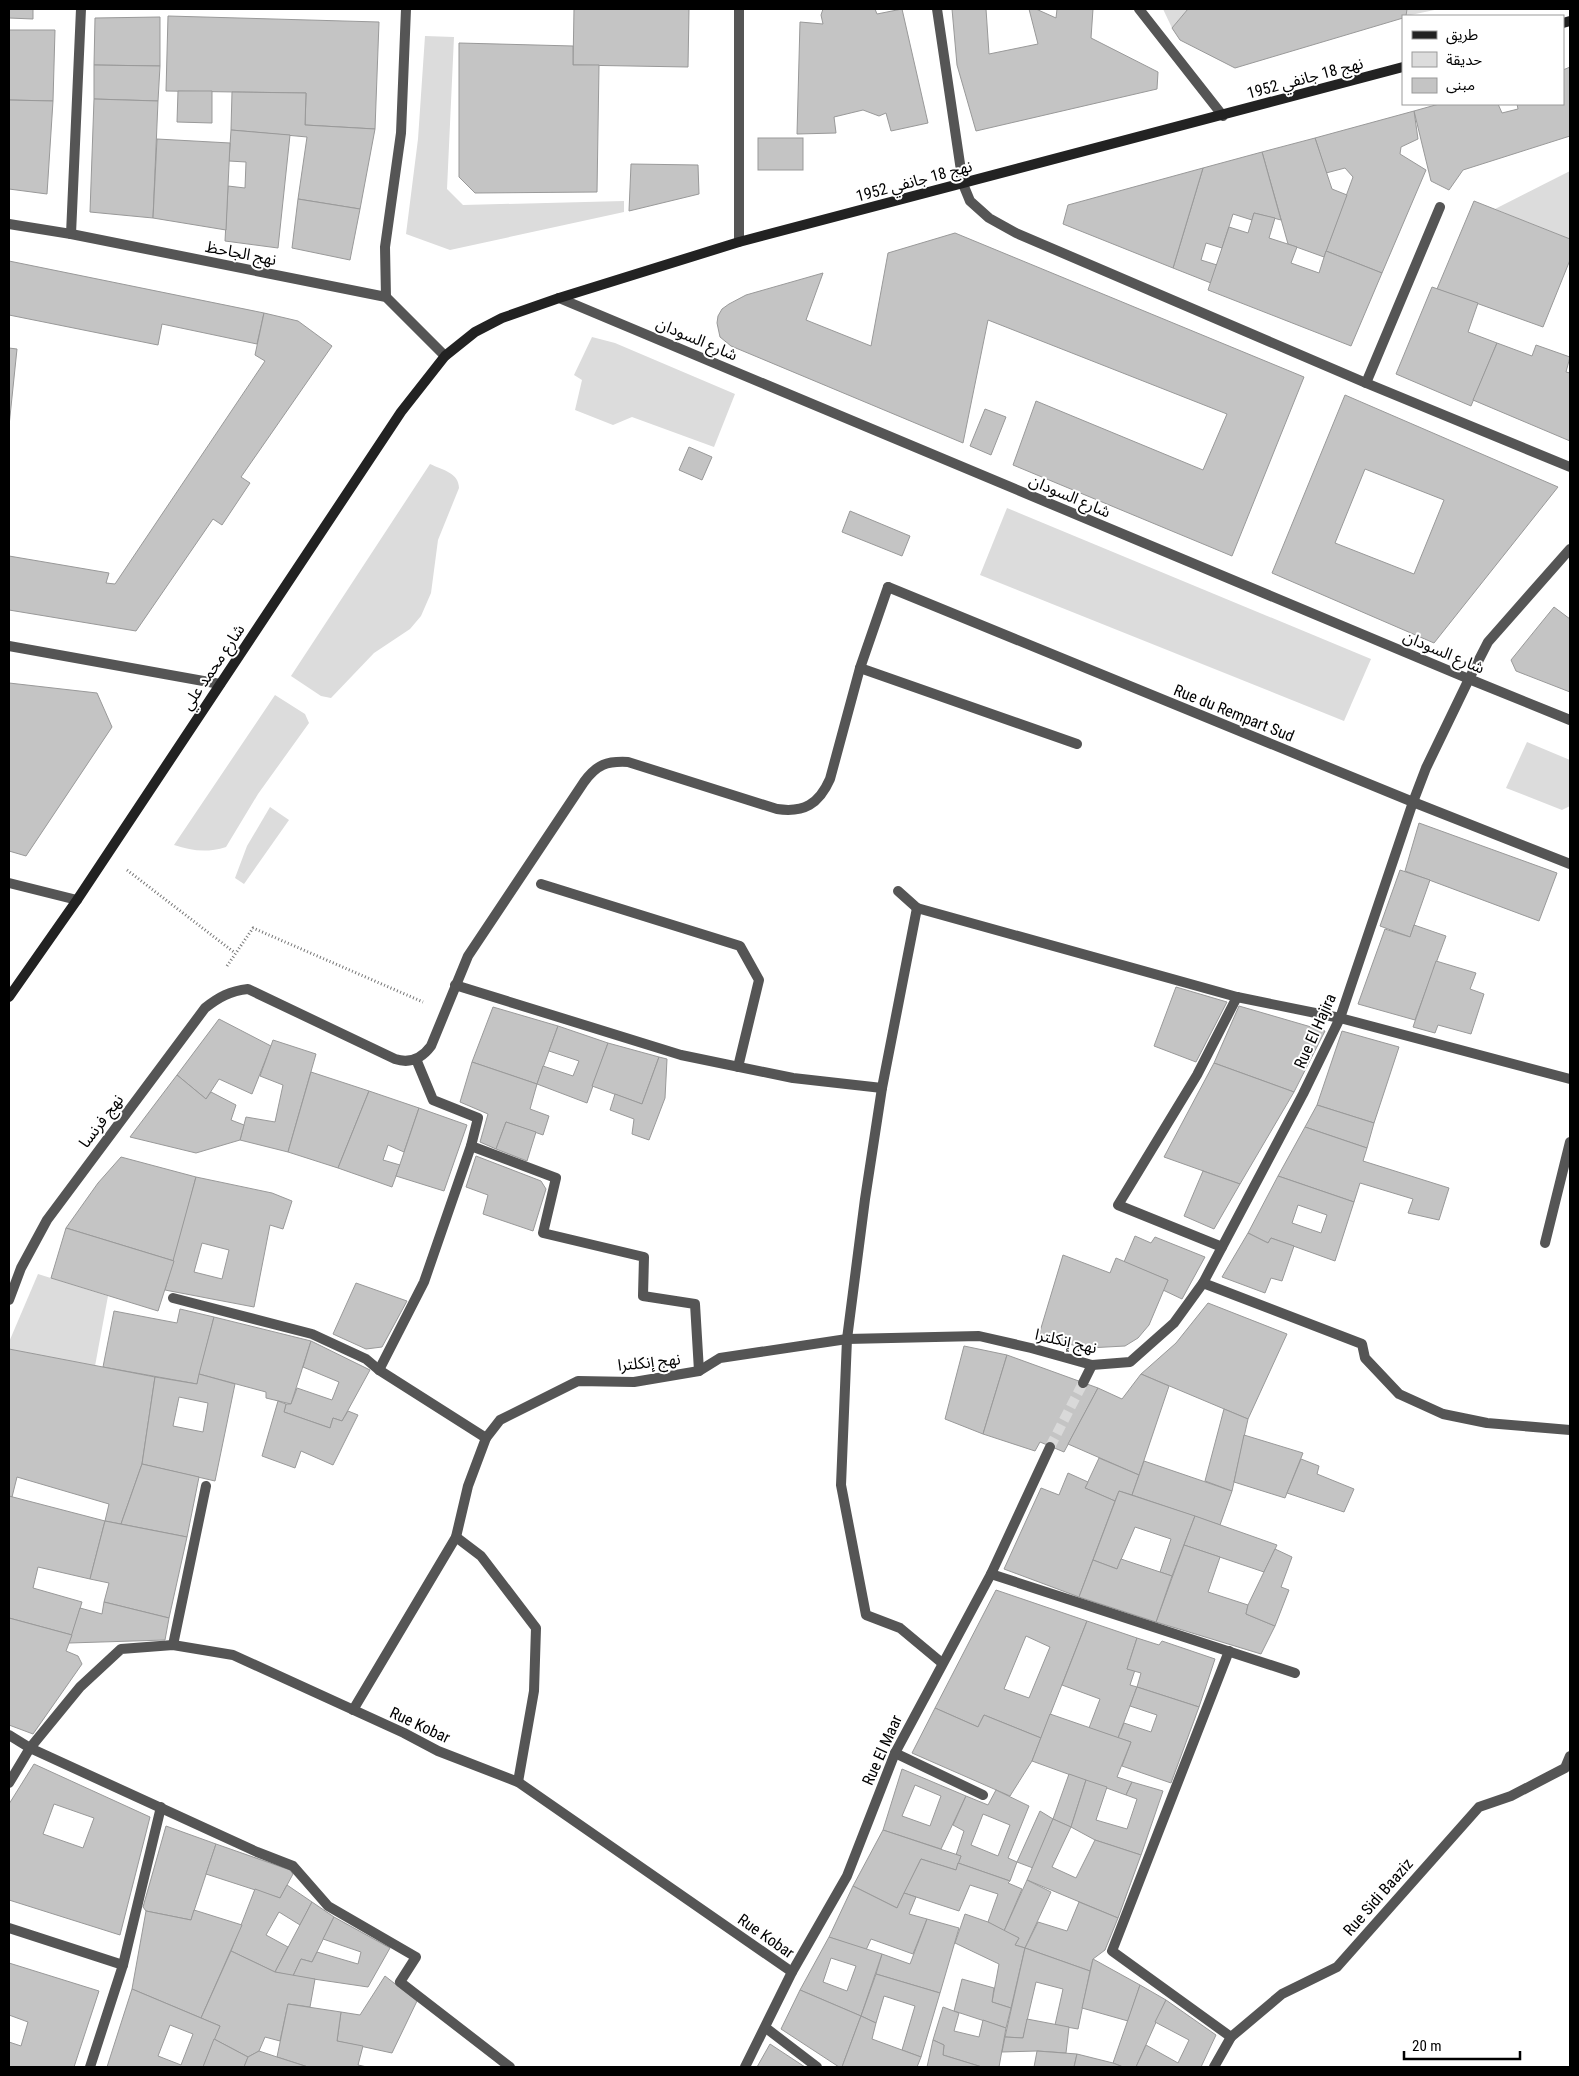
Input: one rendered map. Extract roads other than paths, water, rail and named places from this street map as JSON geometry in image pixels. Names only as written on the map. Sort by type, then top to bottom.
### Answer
[{"type":"main road","name":"نهج 18 جانفي 1952","points":[[445,356],[475,332],[502,318],[559,298],[739,242],[1223,116],[1402,67]]},
{"type":"main road","name":"شارع محمد علي","points":[[9,997],[77,900],[401,412],[445,356]]},
{"type":"street","points":[[71,234],[81,9]]},
{"type":"street","points":[[406,9],[401,133],[385,247],[386,297],[445,356]]},
{"type":"street","points":[[739,242],[740,9]]},
{"type":"street","points":[[937,9],[963,184],[970,202],[989,218],[1016,233],[1366,383],[1570,467]]},
{"type":"street","points":[[1139,9],[1223,116]]},
{"type":"street","points":[[1366,383],[1440,207]]},
{"type":"street","name":"نهج الجاحظ","points":[[9,224],[71,234],[386,297]]},
{"type":"street","name":"شارع السودان","points":[[559,298],[1469,680],[1570,720]]},
{"type":"street","name":"Rue El Hajira","points":[[1130,1362],[1174,1323],[1203,1283],[1303,1094],[1340,1018],[1426,768],[1488,642],[1570,549]]},
{"type":"street","name":"Rue du Rempart Sud","points":[[860,668],[888,587],[1413,802],[1570,864]]},
{"type":"street","points":[[9,646],[220,684]]},
{"type":"street","points":[[379,1370],[424,1282],[472,1146],[478,1118],[433,1100],[416,1059],[431,1046],[468,956],[592,772],[603,764],[615,761],[628,762],[777,809],[790,811],[803,808],[816,801],[825,791],[830,779],[860,668],[1077,744]]},
{"type":"street","points":[[9,883],[77,900]]},
{"type":"street","points":[[541,884],[740,946],[759,980],[738,1067]]},
{"type":"street","points":[[898,891],[918,908],[1237,997],[1340,1018],[1570,1079]]},
{"type":"street","points":[[918,908],[882,1088],[865,1199],[847,1339],[841,1486],[866,1615],[900,1628],[942,1663]]},
{"type":"street","points":[[455,985],[681,1055],[793,1078],[882,1088]]},
{"type":"street","name":"نهج فرنسا","points":[[9,1300],[21,1268],[47,1220],[205,1008],[220,997],[232,991],[248,989],[395,1059],[402,1061],[416,1059]]},
{"type":"street","points":[[1222,1247],[1118,1205],[1197,1075],[1237,997]]},
{"type":"street","points":[[1545,1243],[1570,1142]]},
{"type":"street","points":[[472,1146],[556,1178],[543,1233],[644,1257],[643,1296],[694,1304],[699,1371]]},
{"type":"street","points":[[1203,1283],[1362,1344],[1365,1358],[1399,1394],[1443,1414],[1487,1423],[1570,1430]]},
{"type":"street","points":[[173,1298],[312,1334],[366,1359],[379,1370],[486,1438]]},
{"type":"street","name":"نهج إنكلترا","points":[[353,1710],[456,1537],[468,1486],[486,1438],[500,1420],[578,1381],[634,1382],[699,1371],[720,1358],[847,1339],[979,1336],[1092,1365],[1130,1362]]},
{"type":"street","points":[[1083,1383],[1092,1365]]},
{"type":"street","name":"Rue El Maar","points":[[745,2067],[766,2028],[792,1972],[847,1876],[895,1753],[991,1574],[1050,1447]]},
{"type":"street","points":[[173,1645],[206,1486]]},
{"type":"street","points":[[456,1537],[481,1556],[536,1628],[534,1691],[518,1782]]},
{"type":"street","points":[[991,1574],[1294,1673]]},
{"type":"street","name":"Rue Kobar","points":[[30,1748],[80,1687],[121,1649],[173,1645],[233,1654],[438,1751],[518,1782],[792,1972]]},
{"type":"street","points":[[1229,1651],[1112,1951],[1231,2036]]},
{"type":"street","points":[[9,1735],[30,1748],[257,1852],[293,1866],[328,1906],[416,1957],[400,1982],[510,2067]]},
{"type":"street","points":[[9,1783],[30,1748]]},
{"type":"street","points":[[895,1753],[983,1795]]},
{"type":"street","name":"Rue Sidi Baaziz","points":[[1214,2067],[1231,2036],[1282,1994],[1337,1966],[1479,1807],[1511,1796],[1567,1769],[1570,1756]]},
{"type":"street","points":[[90,2067],[123,1965],[162,1808]]},
{"type":"street","points":[[9,1928],[123,1965]]},
{"type":"street","points":[[766,2028],[817,2067]]},
{"type":"tunnel","points":[[1050,1447],[1083,1383]]}]
